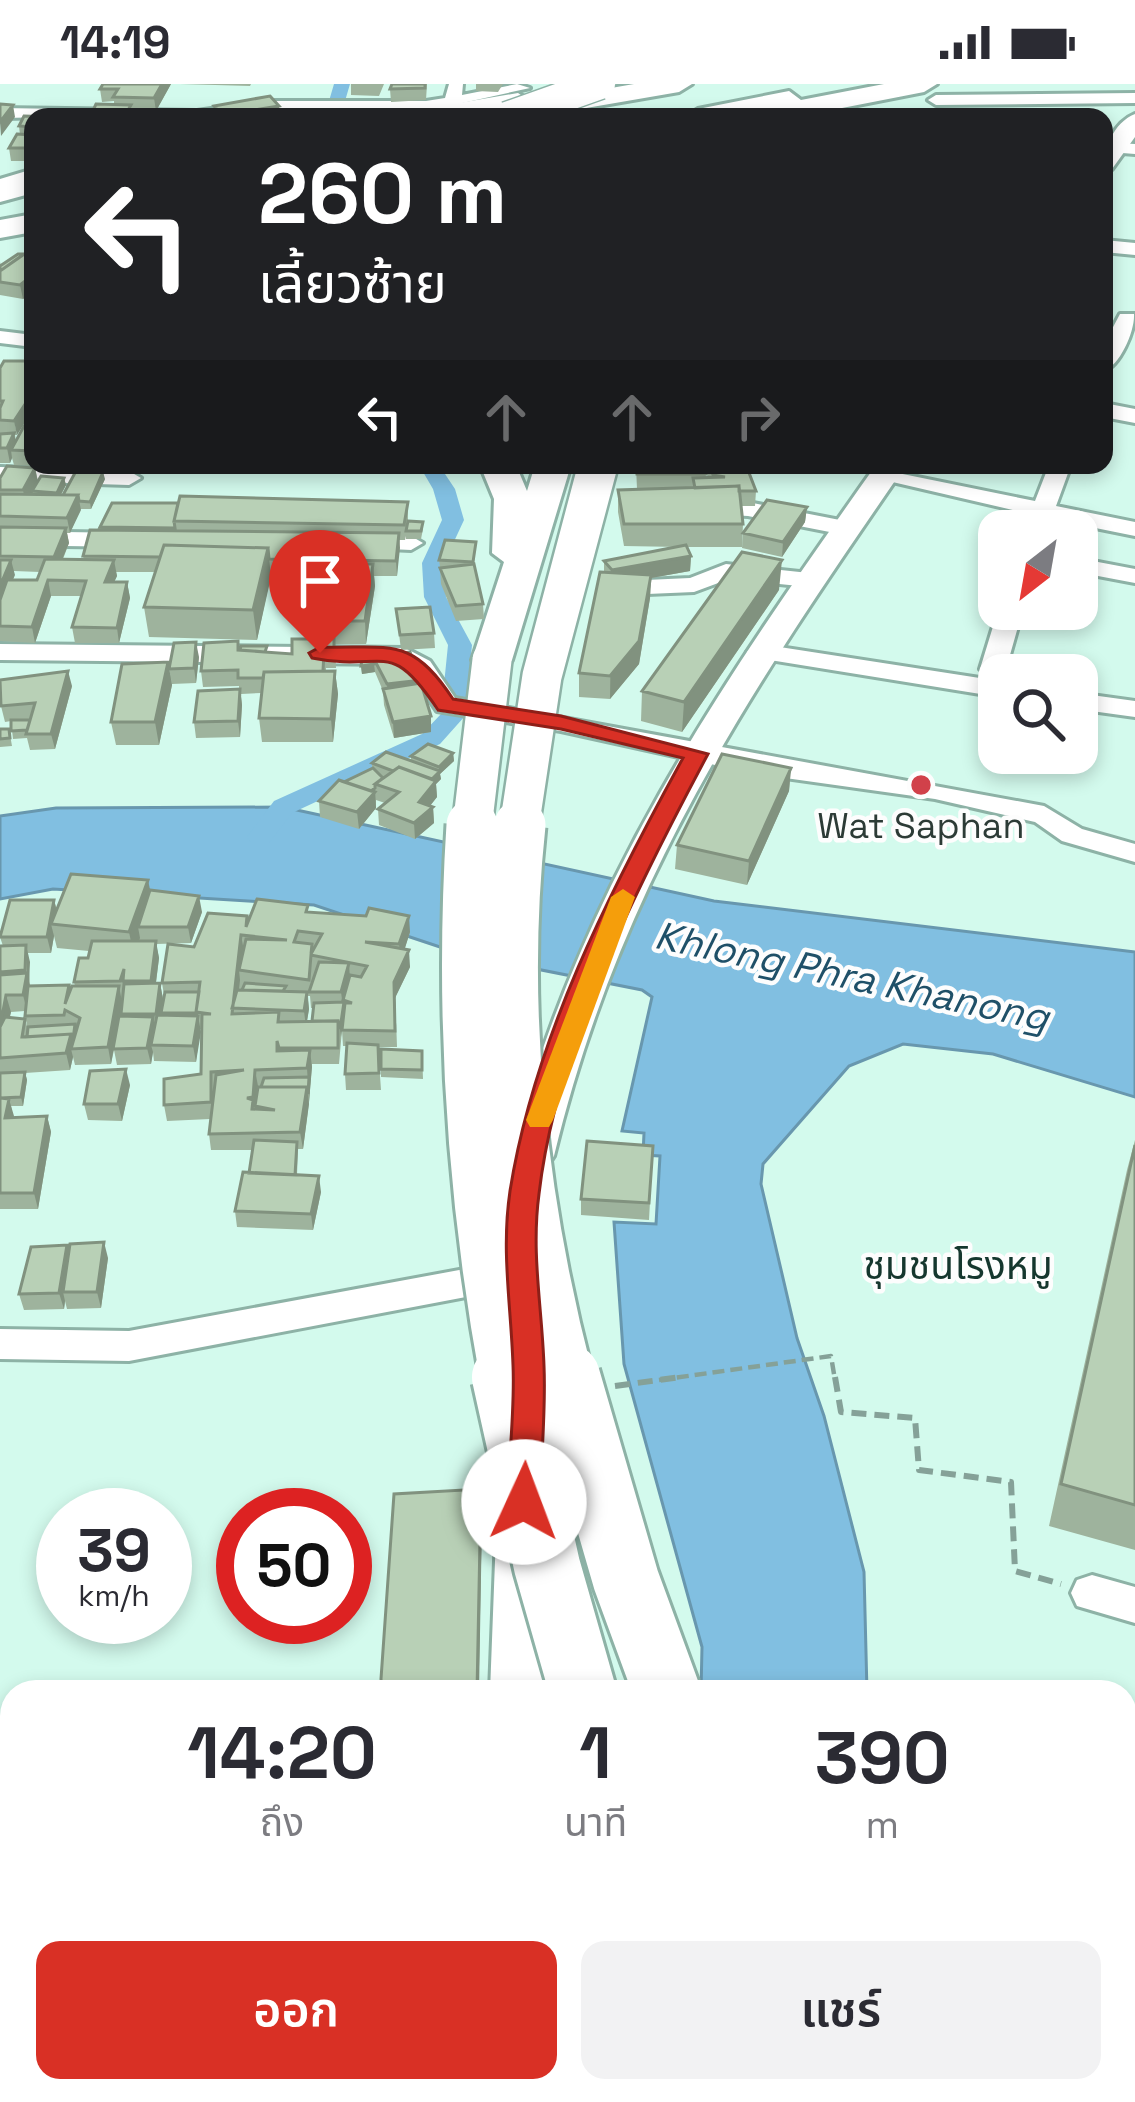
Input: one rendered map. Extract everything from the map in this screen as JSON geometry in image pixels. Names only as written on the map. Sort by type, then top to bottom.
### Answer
[{"type":"highway","points":[[481,108],[571,84]]},
{"type":"highway","points":[[532,108],[600,84]]},
{"type":"highway","points":[[575,108],[640,84]]},
{"type":"highway","points":[[541,108],[681,84]]},
{"type":"highway","points":[[742,108],[866,84]]},
{"type":"highway","points":[[818,108],[930,92]]},
{"type":"highway","points":[[502,474],[512,500],[514,533],[477,754],[466,908],[465,1011],[477,1210],[500,1371],[535,1534],[579,1680]]},
{"type":"highway","points":[[492,660],[551,474]]},
{"type":"highway","points":[[596,474],[545,658],[528,748],[514,896],[513,996],[525,1138],[561,1354],[602,1508],[663,1680]]},
{"type":"main road","points":[[1118,154],[1135,121]]},
{"type":"main road","points":[[517,1680],[529,1366],[518,1273],[524,1192],[538,1127],[576,1011],[634,870],[696,754],[760,652],[885,474]]},
{"type":"street","points":[[288,108],[365,106],[522,88]]},
{"type":"street","points":[[930,92],[1135,98]]},
{"type":"street","points":[[1113,347],[1127,318]]},
{"type":"street","points":[[0,474],[116,500],[160,540]]},
{"type":"street","points":[[896,474],[1006,510]]},
{"type":"street","points":[[1043,510],[1057,474]]},
{"type":"street","points":[[0,538],[116,500]]},
{"type":"street","points":[[669,508],[748,509],[845,528]]},
{"type":"street","points":[[1098,526],[1135,529]]},
{"type":"street","points":[[320,542],[411,543]]},
{"type":"street","points":[[1098,569],[1135,577]]},
{"type":"street","points":[[624,588],[694,585],[726,571],[808,580]]},
{"type":"street","points":[[0,652],[405,656],[421,667],[446,705],[561,722],[696,754],[935,791],[1044,815],[1072,835],[1135,853]]},
{"type":"street","points":[[760,652],[978,677]]},
{"type":"street","points":[[1098,704],[1135,710]]},
{"type":"street","points":[[0,1344],[128,1346],[518,1273]]},
{"type":"street","points":[[1092,1593],[1135,1605]]},
{"type":"path","points":[[602,1388],[831,1356],[842,1412],[915,1418],[919,1470],[1011,1482],[1015,1571],[1092,1593]]},
{"type":"water","name":"Khlong Phra Khanong","points":[[283,807],[714,901],[1135,952],[1135,1097],[993,1054],[903,1044],[849,1066],[763,1164],[761,1184],[797,1338],[824,1416],[864,1572],[867,1680],[701,1680],[702,1647],[624,1364],[614,1222],[656,1224],[660,1156],[643,1155],[644,1133],[622,1131],[652,997],[642,990],[461,954],[314,905],[53,889],[0,899],[0,816],[56,808]]},
{"type":"building","points":[[103,84],[162,84],[154,98],[113,97],[118,89],[100,89]]},
{"type":"building","points":[[392,84],[425,84],[425,88],[390,89]]},
{"type":"building","points":[[270,96],[279,106],[216,108]]},
{"type":"building","points":[[0,104],[13,105],[0,122]]},
{"type":"building","points":[[96,104],[131,105],[129,108],[94,108]]},
{"type":"building","points":[[17,134],[24,134],[24,148],[9,148]]},
{"type":"building","points":[[24,254],[20,285],[0,282],[0,271]]},
{"type":"building","points":[[24,254],[0,271],[0,266]]},
{"type":"building","points":[[4,361],[24,361],[24,406],[14,421],[0,420]]},
{"type":"building","points":[[24,426],[24,451],[11,450]]},
{"type":"building","points":[[14,433],[7,448],[0,448],[0,434]]},
{"type":"building","points":[[7,466],[24,467],[24,474],[32,474],[23,490],[0,490]]},
{"type":"building","points":[[74,474],[102,474],[90,502],[79,501],[78,495],[63,495]]},
{"type":"building","points":[[749,474],[756,491],[739,491],[739,486],[695,488],[693,478],[725,477],[713,475]]},
{"type":"building","points":[[41,476],[64,478],[57,493],[32,491]]},
{"type":"building","points":[[739,486],[743,524],[624,524],[618,490]]},
{"type":"building","points":[[0,494],[78,495],[67,518],[0,516]]},
{"type":"building","points":[[180,496],[408,502],[404,525],[174,521]]},
{"type":"building","points":[[767,500],[807,507],[783,542],[743,533]]},
{"type":"building","points":[[112,503],[178,503],[175,528],[100,527]]},
{"type":"building","points":[[408,521],[423,522],[421,531],[406,531]]},
{"type":"building","points":[[0,527],[66,528],[54,557],[0,556]]},
{"type":"building","points":[[90,530],[399,533],[396,561],[269,559],[268,548],[164,545],[160,557],[83,556]]},
{"type":"building","points":[[445,540],[476,542],[473,562],[439,560]]},
{"type":"building","points":[[164,545],[268,548],[253,610],[144,607]]},
{"type":"building","points":[[686,545],[691,556],[612,570],[604,561]]},
{"type":"building","points":[[742,552],[782,560],[684,702],[642,691]]},
{"type":"building","points":[[45,559],[114,560],[105,582],[127,582],[117,628],[72,627],[86,581],[48,580],[32,627],[0,626],[0,600],[7,580],[37,580]]},
{"type":"building","points":[[0,560],[11,560],[0,586]]},
{"type":"building","points":[[329,564],[373,564],[365,621],[318,621]]},
{"type":"building","points":[[474,564],[483,604],[456,606],[440,568]]},
{"type":"building","points":[[600,572],[651,575],[639,641],[610,676],[579,673]]},
{"type":"building","points":[[430,607],[434,633],[400,635],[396,609]]},
{"type":"building","points":[[292,639],[334,639],[334,653],[324,652],[323,671],[264,672],[263,678],[238,678],[238,670],[201,671],[204,643],[238,641],[238,650],[292,654]]},
{"type":"building","points":[[196,642],[194,668],[169,669],[174,643]]},
{"type":"building","points":[[241,646],[267,646],[265,652],[240,650]]},
{"type":"building","points":[[363,650],[393,651],[393,655],[361,666]]},
{"type":"building","points":[[410,652],[422,680],[387,684],[374,659]]},
{"type":"building","points":[[168,662],[155,722],[111,722],[122,664]]},
{"type":"building","points":[[68,671],[51,734],[26,734],[35,703],[1,706],[0,680]]},
{"type":"building","points":[[335,671],[331,719],[259,718],[264,672]]},
{"type":"building","points":[[421,683],[431,716],[393,722],[383,689]]},
{"type":"building","points":[[240,689],[238,721],[194,722],[198,691]]},
{"type":"building","points":[[11,720],[30,720],[27,730],[11,731]]},
{"type":"building","points":[[0,729],[9,729],[10,738],[0,739]]},
{"type":"building","points":[[428,744],[453,753],[439,767],[411,756]]},
{"type":"building","points":[[386,752],[440,771],[432,779],[372,763]]},
{"type":"building","points":[[722,754],[791,768],[749,861],[677,845]]},
{"type":"building","points":[[399,767],[436,781],[419,802],[433,807],[414,823],[378,809],[399,792],[375,784]]},
{"type":"building","points":[[373,768],[383,778],[371,791],[344,782]]},
{"type":"building","points":[[339,780],[375,792],[357,812],[319,801]]},
{"type":"building","points":[[71,874],[148,880],[129,932],[51,924]]},
{"type":"building","points":[[150,890],[199,896],[188,927],[138,927]]},
{"type":"building","points":[[257,899],[308,905],[306,912],[366,916],[369,908],[409,916],[399,944],[365,942],[409,950],[394,982],[395,1031],[342,1030],[345,1003],[352,1003],[343,1000],[350,975],[361,977],[367,966],[311,955],[309,980],[239,970],[246,939],[287,940],[241,935],[232,1014],[279,1012],[278,1022],[338,1021],[338,1048],[279,1048],[277,1041],[277,1051],[310,1050],[307,1068],[255,1070],[253,1097],[247,1098],[253,1100],[252,1109],[275,1110],[255,1106],[258,1087],[307,1087],[300,1132],[209,1134],[216,1075],[244,1070],[211,1072],[211,1102],[164,1105],[164,1079],[201,1074],[202,1014],[211,1014],[196,1012],[200,982],[162,983],[168,944],[194,947],[208,913],[247,916],[246,927]],"holes":[[[298,931],[322,934],[311,954],[312,944],[294,942]]]},
{"type":"building","points":[[10,900],[54,900],[47,937],[0,937]]},
{"type":"building","points":[[92,941],[156,941],[151,981],[123,981],[124,969],[120,981],[74,982],[79,958],[88,958]]},
{"type":"building","points":[[26,945],[25,970],[0,972],[0,946]]},
{"type":"building","points":[[319,962],[349,963],[341,992],[309,992]]},
{"type":"building","points":[[27,973],[23,995],[6,995],[0,1027],[0,975]]},
{"type":"building","points":[[160,983],[156,1014],[121,1014],[124,984]]},
{"type":"building","points":[[245,983],[286,986],[283,991],[242,990]]},
{"type":"building","points":[[69,985],[65,1004],[72,986],[119,986],[108,1047],[71,1049],[80,1018],[65,1010],[64,1015],[25,1016],[28,986]]},
{"type":"building","points":[[237,990],[307,992],[304,1011],[232,1008]]},
{"type":"building","points":[[165,992],[199,992],[198,1013],[161,1013]]},
{"type":"building","points":[[344,1002],[340,1029],[338,1021],[312,1021],[314,1003]]},
{"type":"building","points":[[157,1015],[198,1016],[193,1046],[151,1045]]},
{"type":"building","points":[[119,1016],[153,1017],[147,1048],[113,1049]]},
{"type":"building","points":[[5,1017],[25,1019],[22,1037],[71,1034],[66,1053],[0,1058],[0,1027]]},
{"type":"building","points":[[75,1024],[73,1040],[71,1034],[27,1037],[28,1027]]},
{"type":"building","points":[[347,1043],[378,1045],[379,1073],[345,1074]]},
{"type":"building","points":[[381,1049],[422,1051],[422,1070],[381,1069]]},
{"type":"building","points":[[126,1069],[118,1104],[84,1104],[90,1071]]},
{"type":"building","points":[[25,1072],[21,1097],[0,1098],[0,1073]]},
{"type":"building","points":[[309,1077],[308,1094],[307,1087],[261,1087],[264,1078]]},
{"type":"building","points":[[0,1098],[9,1099],[5,1118],[47,1116],[34,1193],[0,1193]]},
{"type":"building","points":[[254,1140],[297,1142],[295,1175],[249,1173]]},
{"type":"building","points":[[587,1141],[653,1146],[649,1203],[581,1199]]},
{"type":"building","points":[[1135,1145],[1135,1505],[1061,1484]]},
{"type":"building","points":[[243,1172],[319,1176],[311,1214],[235,1211]]},
{"type":"building","points":[[104,1242],[97,1292],[63,1292],[70,1244]]},
{"type":"building","points":[[67,1245],[59,1293],[19,1294],[31,1247]]},
{"type":"building","points":[[481,1489],[477,1680],[381,1680],[394,1494]]},
{"type":"waterway","points":[[339,108],[342,84]]},
{"type":"waterway","points":[[260,837],[283,807],[431,739],[453,716],[460,645],[435,597],[433,563],[453,520],[435,474]]},
{"type":"slow traffic","points":[[540,1120],[555,1068],[623,897]]},
{"type":"place","name":"Wat Saphan","points":[[921,785]]},
{"type":"district","name":"ชุมชนโรงหมู","points":[[958,1265]]},
{"type":"route","points":[[320,653],[405,656],[421,667],[446,705],[561,722],[696,754],[634,870],[555,1068],[538,1127],[524,1192],[518,1273],[529,1366],[524,1502]]}]
